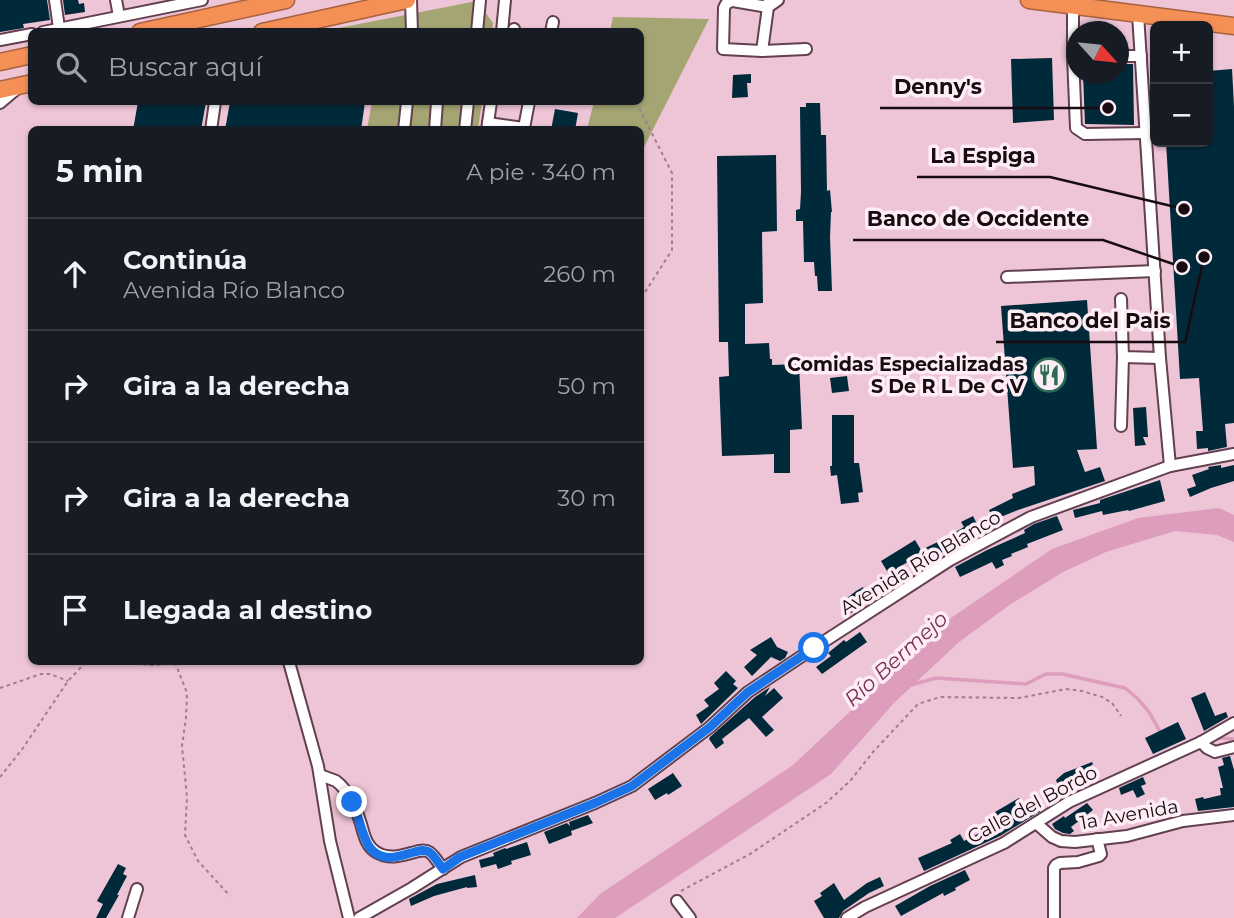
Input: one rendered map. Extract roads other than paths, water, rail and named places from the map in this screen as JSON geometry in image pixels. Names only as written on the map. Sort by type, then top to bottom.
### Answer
[{"type":"highway","points":[[280,28],[409,0]]},
{"type":"highway","points":[[1029,0],[1234,26]]},
{"type":"highway","points":[[155,28],[237,6],[280,1]]},
{"type":"highway","points":[[0,62],[28,56]]},
{"type":"highway","points":[[0,90],[26,85]]},
{"type":"street","points":[[55,0],[59,28],[202,0]]},
{"type":"street","points":[[116,0],[119,16]]},
{"type":"street","points":[[409,0],[412,28]]},
{"type":"street","points":[[478,28],[481,0]]},
{"type":"street","points":[[505,0],[510,28]]},
{"type":"street","points":[[778,0],[768,4],[733,0],[726,4],[723,49],[806,49]]},
{"type":"street","points":[[762,51],[768,4]]},
{"type":"street","points":[[1073,6],[1074,21]]},
{"type":"street","points":[[1138,14],[1160,358],[1170,466]]},
{"type":"street","points":[[0,40],[28,35]]},
{"type":"street","points":[[1129,56],[1141,56]]},
{"type":"street","points":[[1075,84],[1076,128],[1085,134],[1146,133]]},
{"type":"street","points":[[0,103],[26,85]]},
{"type":"street","points":[[212,126],[215,105]]},
{"type":"street","points":[[404,126],[407,105]]},
{"type":"street","points":[[435,126],[437,105]]},
{"type":"street","points":[[465,126],[468,105]]},
{"type":"street","points":[[488,126],[491,105]]},
{"type":"street","points":[[524,126],[528,105]]},
{"type":"street","points":[[1007,277],[1154,271]]},
{"type":"street","points":[[1121,299],[1121,426]]},
{"type":"street","points":[[1123,358],[1160,358]]},
{"type":"street","name":"Avenida Río Blanco","points":[[359,918],[460,857],[632,786],[710,727],[748,692],[950,560],[1031,517],[1170,466],[1234,454]]},
{"type":"street","points":[[290,665],[320,775],[330,841],[349,918]]},
{"type":"street","name":"Calle del Bordo","points":[[847,918],[865,907],[1004,843],[1069,802],[1201,742],[1234,723]]},
{"type":"street","points":[[1201,742],[1215,752],[1234,747]]},
{"type":"street","points":[[320,775],[335,781],[347,795],[359,815],[370,848],[379,854],[392,857],[422,850],[430,852],[443,869]]},
{"type":"street","name":"1a Avenida","points":[[1036,823],[1052,837],[1075,842],[1127,836],[1183,821],[1234,815]]},
{"type":"street","points":[[1054,918],[1054,868],[1060,863],[1078,862],[1099,856],[1101,853],[1097,839]]},
{"type":"street","points":[[128,918],[137,889]]},
{"type":"street","points":[[677,901],[690,918]]},
{"type":"waterway","points":[[911,685],[936,678],[1026,684],[1046,674],[1062,674],[1125,688],[1149,712],[1162,735]]},
{"type":"waterway","points":[[1217,738],[1234,739]]},
{"type":"place","name":"Denny's","points":[[1108,108]]},
{"type":"place","name":"La Espiga","points":[[1184,209]]},
{"type":"place","name":"Banco del Pais","points":[[1204,257]]},
{"type":"place","name":"Banco de Occidente","points":[[1182,267]]},
{"type":"place","name":"Comidas Especializadas S De R L De C V","points":[[1049,375]]},
{"type":"water label","name":"Río Bermejo","points":[[896,659]]}]
